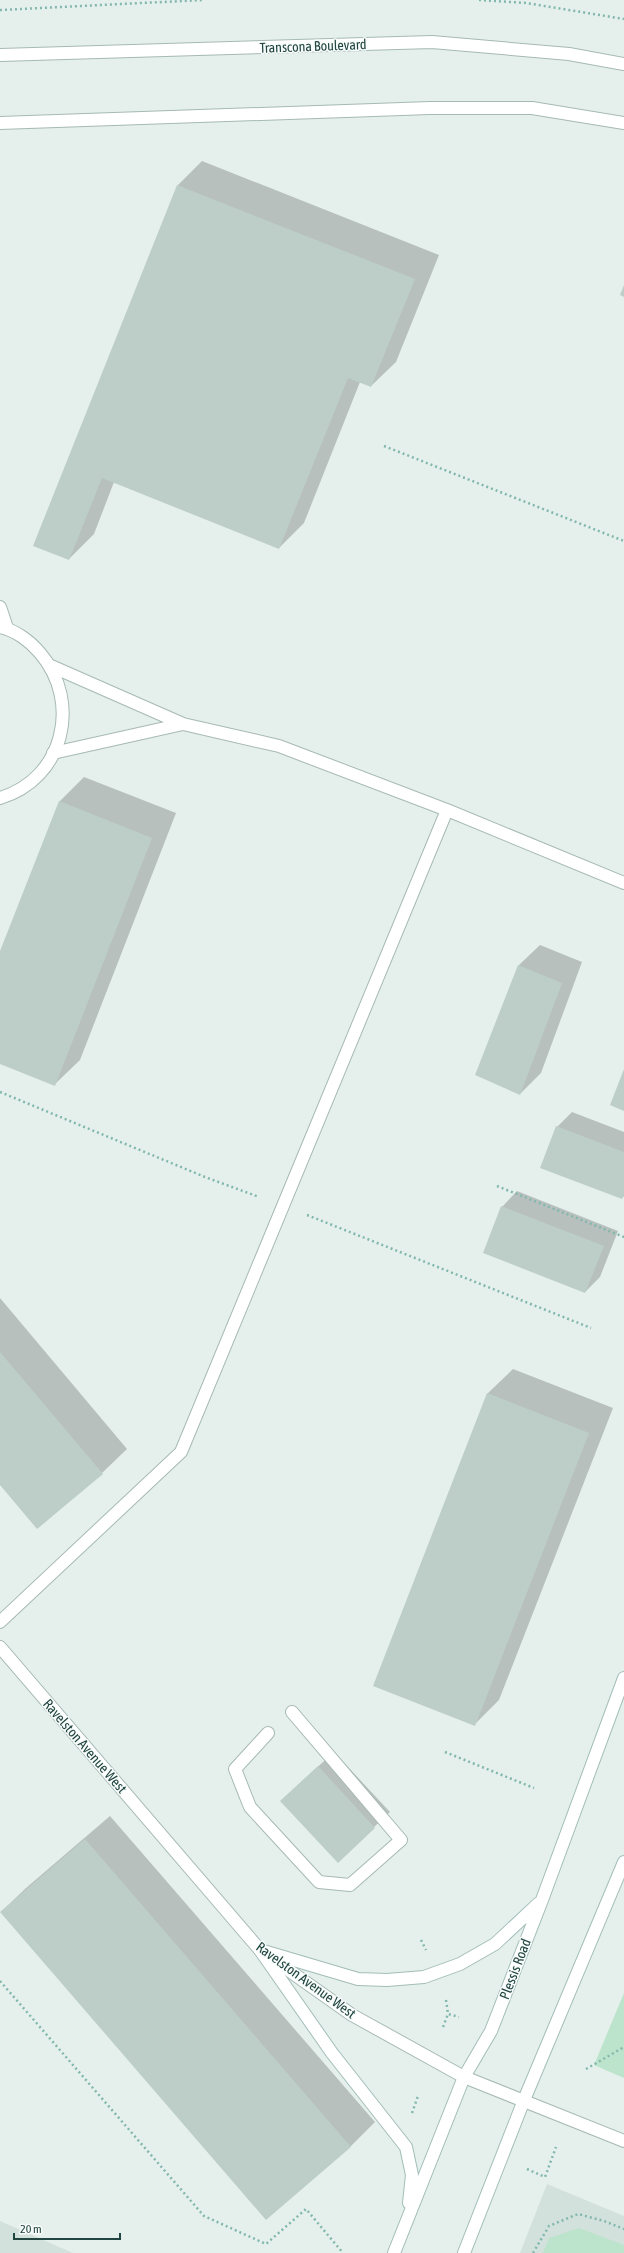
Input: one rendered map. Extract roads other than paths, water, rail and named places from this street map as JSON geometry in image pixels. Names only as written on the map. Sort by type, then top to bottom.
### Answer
[{"type":"street","name":"Transcona Boulevard","points":[[0,55],[432,42],[569,54],[624,64]]},
{"type":"street","points":[[0,123],[430,108],[525,108],[624,122]]},
{"type":"street","points":[[0,607],[4,628],[32,644],[51,666],[62,693],[64,722],[53,753],[38,776],[13,794],[0,798]]},
{"type":"street","points":[[51,666],[183,724],[279,746],[447,810],[624,883]]},
{"type":"street","points":[[53,753],[183,724]]},
{"type":"street","points":[[0,1622],[181,1452],[447,810]]},
{"type":"street","name":"Ravelston Avenue West","points":[[0,1648],[260,1950],[352,2015],[464,2077],[624,2141]]},
{"type":"street","name":"Plessis Road","points":[[394,2253],[464,2077],[488,2037],[542,1900],[624,1678]]},
{"type":"street","points":[[268,1733],[235,1769],[250,1807],[319,1882],[350,1885],[402,1840],[292,1712]]},
{"type":"street","points":[[464,2253],[524,2100],[621,1876],[624,1862]]},
{"type":"street","points":[[260,1950],[358,1979],[387,1980],[424,1977],[460,1964],[496,1944],[542,1900]]},
{"type":"street","points":[[260,1950],[332,2053],[406,2147],[412,2175],[407,2218]]}]
